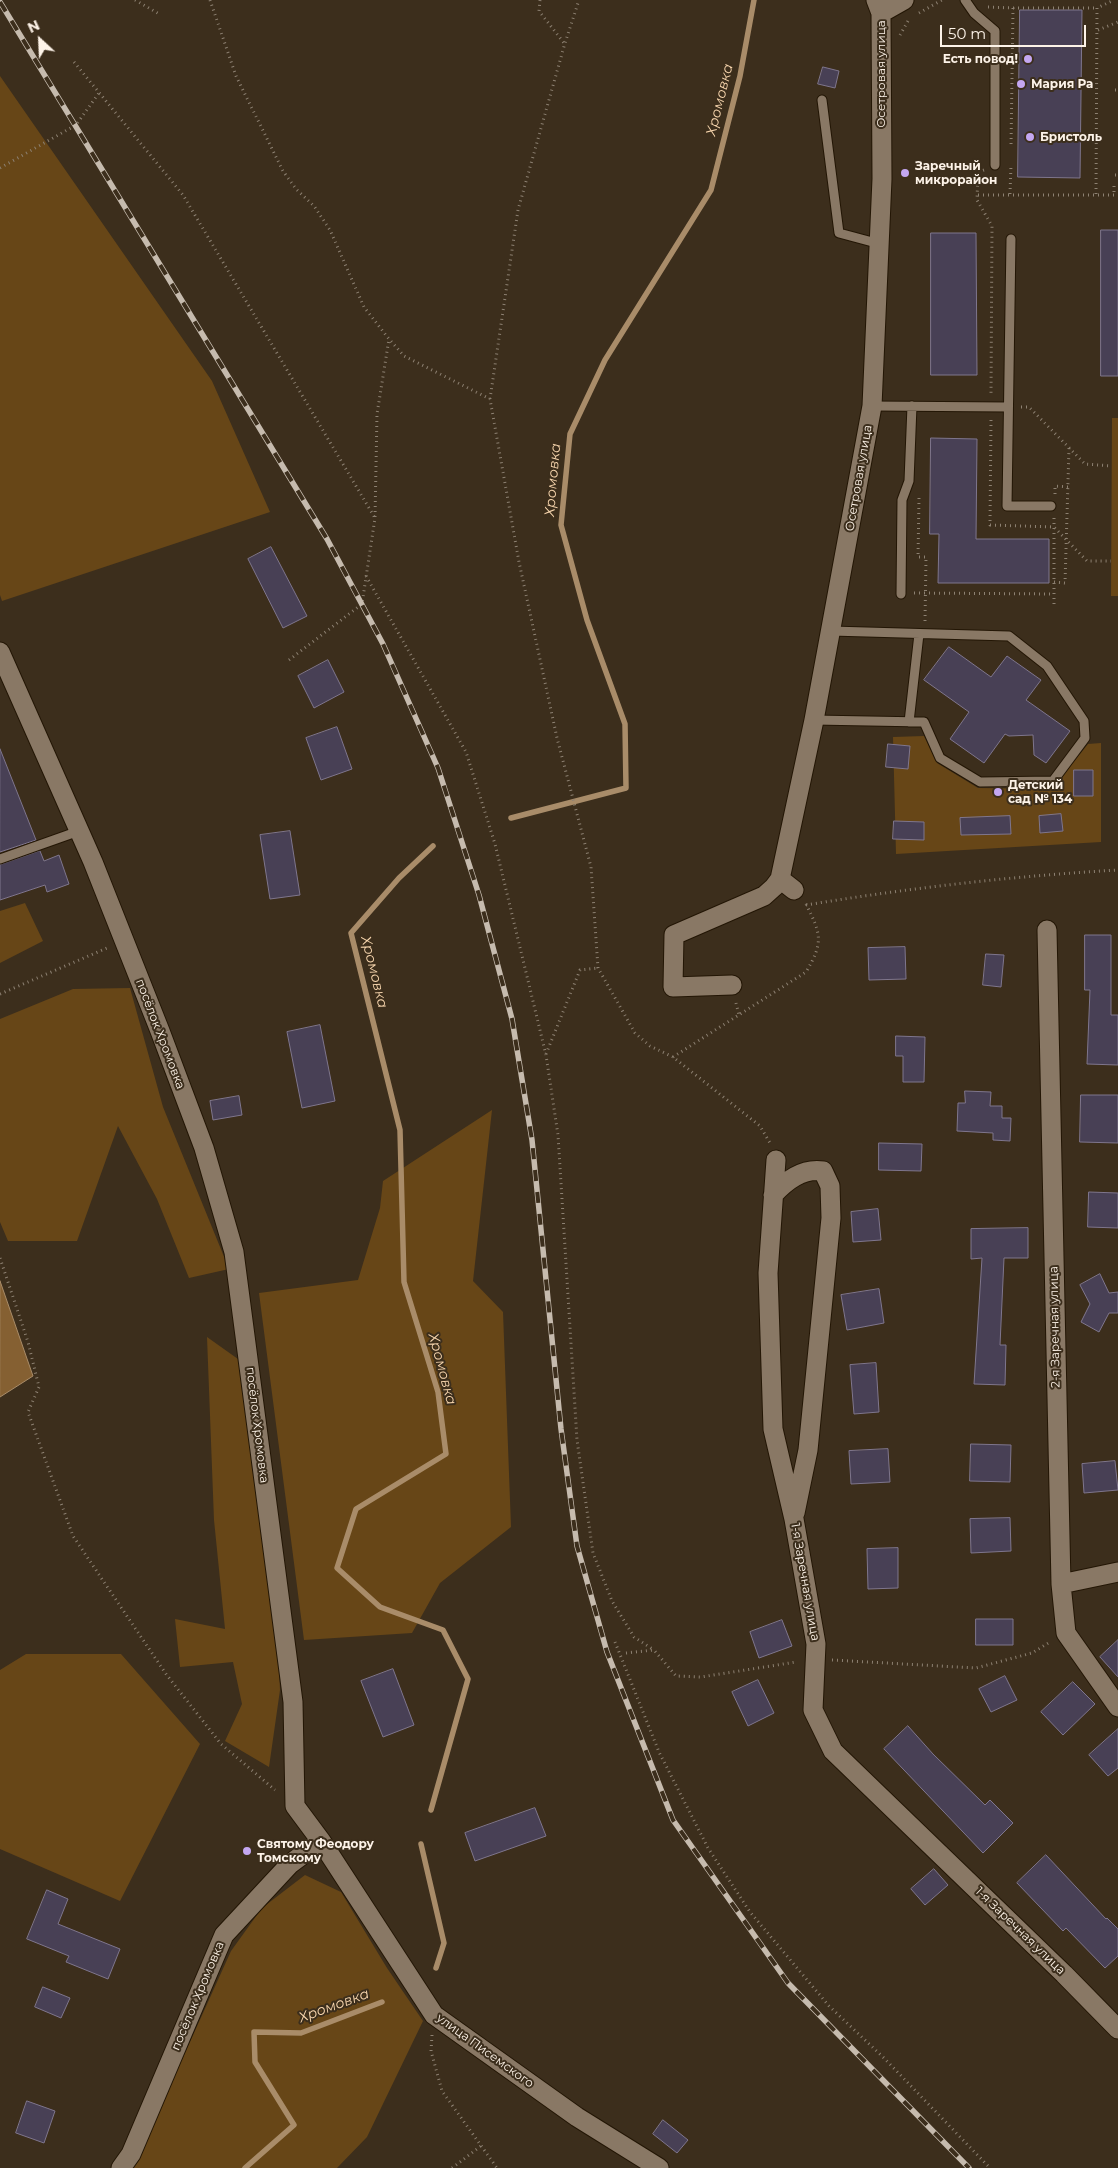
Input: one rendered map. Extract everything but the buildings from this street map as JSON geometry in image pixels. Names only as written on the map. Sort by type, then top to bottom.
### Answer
[{"type":"street","points":[[878,7],[904,0]]},
{"type":"street","name":"Осетровая улица","points":[[787,884],[814,720],[872,406],[882,179],[878,7]]},
{"type":"street","name":"посёлок Хромовка","points":[[0,652],[79,831],[124,941],[204,1148],[234,1252],[293,1702],[295,1806]]},
{"type":"street","points":[[732,985],[673,987],[674,935],[764,896],[774,888],[787,884]]},
{"type":"street","name":"2-я Заречная улица","points":[[1047,930],[1061,1584],[1066,1633],[1118,1706]]},
{"type":"street","name":"1-я Заречная улица","points":[[776,1160],[768,1273],[773,1428],[794,1519],[816,1644],[813,1710],[833,1751],[1057,1967],[1118,2029]]},
{"type":"street","points":[[773,1195],[783,1184],[797,1175],[810,1171],[822,1171],[830,1186],[831,1218],[808,1450],[794,1519]]},
{"type":"street","points":[[1061,1584],[1118,1572]]},
{"type":"street","points":[[295,1806],[321,1841]]},
{"type":"street","name":"посёлок Хромовка","points":[[121,2168],[131,2154],[224,1935],[290,1864],[321,1841]]},
{"type":"street","name":"улица Писемского","points":[[321,1841],[434,2015],[577,2117],[659,2168]]},
{"type":"lane","points":[[965,0],[974,12],[994,31],[995,165]]},
{"type":"lane","points":[[822,100],[839,233],[880,244]]},
{"type":"lane","points":[[1011,239],[1007,506],[1053,506]]},
{"type":"lane","points":[[872,406],[1008,407]]},
{"type":"lane","points":[[901,594],[902,500],[909,481],[912,406]]},
{"type":"lane","points":[[909,722],[922,630]]},
{"type":"lane","points":[[814,720],[924,722],[940,758],[980,782],[1053,782],[1085,738],[1084,721],[1047,666],[1008,636],[922,630],[831,631]]},
{"type":"lane","points":[[0,859],[79,831]]},
{"type":"path","points":[[135,0],[161,15]]},
{"type":"path","points":[[210,0],[236,76],[283,171],[296,189],[314,206],[330,230],[364,307],[388,339],[404,356],[490,399]]},
{"type":"path","points":[[540,0],[539,11],[564,43]]},
{"type":"path","points":[[579,0],[564,43],[518,210],[490,399],[519,562],[558,738],[591,867],[598,968],[635,1033],[650,1046],[673,1058],[760,1126],[776,1160]]},
{"type":"path","points":[[1013,8],[1097,8],[1114,0]]},
{"type":"path","points":[[1096,194],[1097,8]]},
{"type":"path","points":[[1098,30],[1118,22]]},
{"type":"path","points":[[74,62],[183,195],[375,518]]},
{"type":"path","points":[[0,168],[76,126],[99,94]]},
{"type":"path","points":[[978,195],[1116,195],[1114,186]]},
{"type":"path","points":[[288,660],[362,604],[375,518],[377,414],[388,339]]},
{"type":"path","points":[[1008,407],[1030,407],[1085,464],[1112,466]]},
{"type":"path","points":[[1054,582],[1065,583],[1069,448]]},
{"type":"path","points":[[1054,604],[1053,506],[1055,486],[1068,487]]},
{"type":"path","points":[[919,491],[918,557],[926,557],[926,593],[922,630]]},
{"type":"path","points":[[1054,527],[1087,561],[1111,561]]},
{"type":"path","points":[[366,576],[444,709],[466,752],[495,844],[546,1055],[558,1135],[577,1440],[593,1553],[612,1601],[634,1637],[654,1650],[676,1676],[701,1677],[816,1659],[976,1668],[1032,1653],[1066,1633]]},
{"type":"path","points":[[901,594],[1054,594]]},
{"type":"path","points":[[806,905],[922,887],[1028,875],[1118,870]]},
{"type":"path","points":[[673,1058],[806,972],[817,953],[819,937],[806,905],[787,884]]},
{"type":"path","points":[[0,994],[124,941]]},
{"type":"path","points":[[546,1055],[580,970],[598,968]]},
{"type":"path","points":[[0,1258],[28,1342],[38,1387],[28,1412],[73,1536],[166,1674],[221,1744],[295,1806]]},
{"type":"path","points":[[616,1642],[659,1752],[708,1848],[750,1912],[829,2006],[884,2058],[990,2168]]},
{"type":"path","points":[[626,1653],[654,1650]]},
{"type":"path","points":[[434,2015],[431,2051],[442,2091],[497,2168]]},
{"type":"path","points":[[452,2168],[481,2146]]},
{"type":"shaded area","points":[[0,76],[212,381],[270,512],[2,601],[0,595]]},
{"type":"shaded area","points":[[1112,418],[1118,418],[1118,596],[1111,596]]},
{"type":"shaded area","points":[[924,736],[937,763],[978,788],[1052,789],[1088,744],[1101,743],[1101,842],[896,854],[893,737]]},
{"type":"shaded area","points":[[25,903],[43,941],[0,963],[0,911]]},
{"type":"shaded area","points":[[130,988],[163,1107],[229,1269],[189,1278],[157,1199],[118,1126],[77,1241],[8,1241],[0,1222],[0,1019],[73,989]]},
{"type":"shaded area","points":[[492,1110],[473,1281],[503,1312],[511,1527],[440,1583],[412,1633],[304,1640],[259,1293],[358,1280],[380,1208],[383,1181]]},
{"type":"shaded area","points":[[0,1281],[33,1376],[0,1397]]},
{"type":"shaded area","points":[[207,1337],[245,1364],[273,1548],[280,1690],[269,1767],[225,1741],[242,1704],[233,1662],[180,1667],[175,1619],[225,1629],[214,1520]]},
{"type":"shaded area","points":[[26,1654],[121,1654],[200,1744],[120,1901],[0,1849],[0,1670]]},
{"type":"shaded area","points":[[305,1875],[341,1892],[387,1968],[423,2021],[367,2137],[337,2168],[133,2168],[231,1951],[262,1908]]},
{"type":"waterway","name":"Хромовка","points":[[511,818],[626,788],[625,724],[587,620],[561,525],[570,434],[605,360],[711,190],[740,76],[754,0]]},
{"type":"waterway","name":"Хромовка","points":[[431,1810],[468,1679],[443,1630],[380,1607],[337,1568],[356,1509],[446,1454],[438,1392],[404,1282],[400,1130],[351,933],[399,878],[433,846]]},
{"type":"waterway","name":"Хромовка","points":[[421,1844],[444,1943],[436,1968]]},
{"type":"waterway","name":"Хромовка","points":[[245,2168],[294,2125],[255,2062],[254,2032],[301,2033],[382,2002]]},
{"type":"railway","points":[[0,2],[327,539],[383,644],[438,768],[479,895],[512,1019],[532,1140],[561,1429],[577,1546],[607,1652],[673,1820],[788,1983],[969,2168]]},
{"type":"place","name":"Есть повод!","points":[[1028,59]]},
{"type":"place","name":"Мария Ра","points":[[1021,84]]},
{"type":"place","name":"Бристоль","points":[[1030,137]]},
{"type":"place","name":"Заречный микрорайон","points":[[905,173]]},
{"type":"place","name":"Детский сад № 134","points":[[998,792]]},
{"type":"place","name":"Святому Феодору Томскому","points":[[247,1851]]}]
